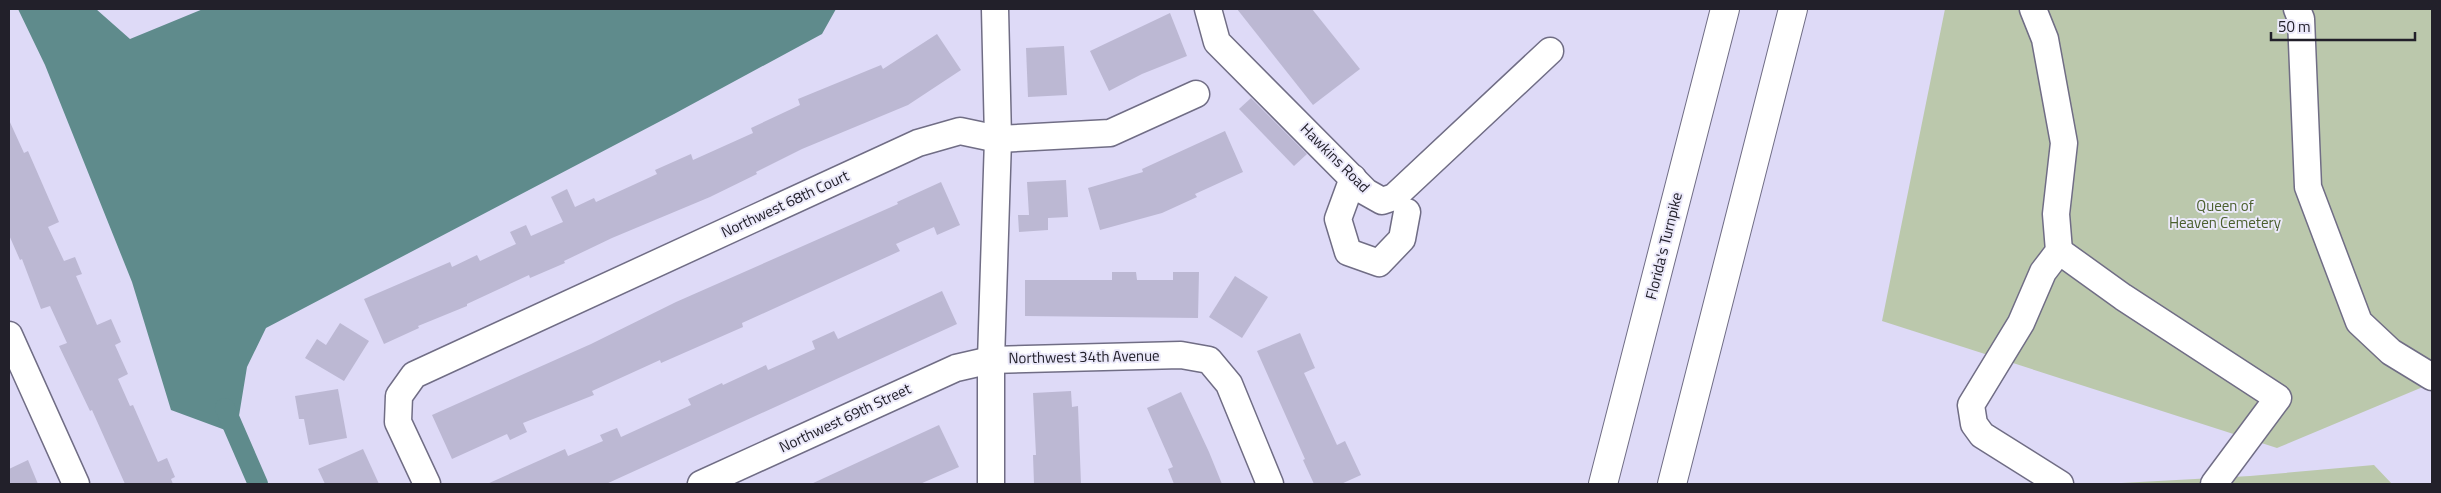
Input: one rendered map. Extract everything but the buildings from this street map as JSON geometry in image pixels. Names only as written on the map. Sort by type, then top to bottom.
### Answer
[{"type":"highway","name":"Florida's Turnpike","points":[[1603,484],[1725,9]]},
{"type":"highway","points":[[1672,484],[1793,9]]},
{"type":"street","name":"Northwest 34th Avenue","points":[[995,9],[998,138],[991,360],[1181,355],[1209,360],[1229,384],[1270,484]]},
{"type":"street","name":"Hawkins Road","points":[[1208,9],[1217,42],[1366,192],[1382,201],[1394,197],[1550,51]]},
{"type":"street","points":[[2034,9],[2045,39],[2064,143],[2056,214],[2060,251],[2043,272],[2020,323],[1971,405],[1974,424],[1982,435],[2060,484]]},
{"type":"street","points":[[2297,9],[2301,19],[2308,187],[2359,322],[2391,352],[2432,377]]},
{"type":"street","name":"Northwest 68th Court","points":[[428,484],[398,422],[399,396],[414,375],[918,143],[960,131],[998,138],[1110,133],[1196,94]]},
{"type":"street","points":[[1353,178],[1338,219],[1348,252],[1378,263],[1402,239],[1408,212]]},
{"type":"street","points":[[2060,251],[2123,296],[2278,398],[2214,484]]},
{"type":"street","points":[[9,335],[76,484]]},
{"type":"street","points":[[991,360],[991,484]]},
{"type":"street","name":"Northwest 69th Street","points":[[701,484],[956,368],[991,360]]},
{"type":"green space","name":"Queen of Heaven Cemetery","points":[[1945,9],[2432,9],[2432,387],[2430,384],[2277,448],[1882,321]]},
{"type":"green space","points":[[2374,465],[2392,484],[2103,484],[2250,476]]},
{"type":"shaded area","points":[[18,9],[96,9],[130,39],[203,9],[836,9],[822,34],[674,114],[266,328],[247,367],[236,434],[171,410],[132,282],[45,65]]},
{"type":"waterway","points":[[225,408],[258,484]]}]
